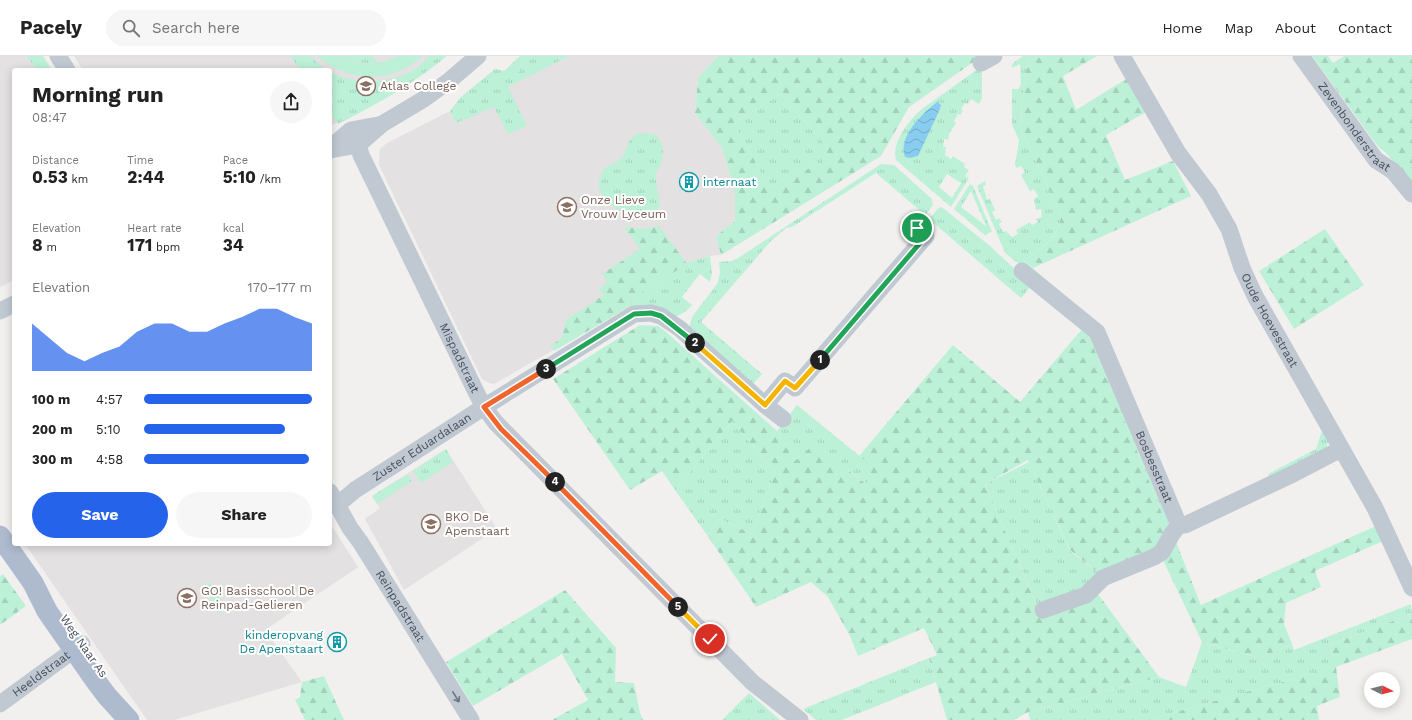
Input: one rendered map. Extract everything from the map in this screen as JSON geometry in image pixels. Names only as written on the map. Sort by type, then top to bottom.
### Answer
[{"type":"main road","name":"Weg Naar As","points":[[0,536],[33,583],[54,604],[78,647],[115,691],[127,718]]},
{"type":"street","points":[[58,56],[66,68]]},
{"type":"street","points":[[332,148],[355,139],[424,99],[450,80],[478,56]]},
{"type":"street","name":"Oude Hoevestraat","points":[[1122,56],[1178,153],[1209,194],[1229,229],[1242,268],[1255,296],[1375,508],[1412,588]]},
{"type":"street","name":"Zevenbonderstraat","points":[[1301,56],[1376,160],[1393,171],[1412,194]]},
{"type":"street","name":"Mispadstraat","points":[[355,139],[368,169],[484,407],[501,429],[752,682],[800,720]]},
{"type":"street","points":[[765,405],[785,381],[795,388],[921,242],[926,236],[917,228]]},
{"type":"street","name":"Bosbesstraat","points":[[1022,271],[1097,332],[1179,525]]},
{"type":"street","points":[[0,311],[12,305]]},
{"type":"street","name":"Zuster Eduardalaan","points":[[333,497],[342,500],[355,490],[484,407],[634,314],[651,313],[661,316],[679,328],[765,405],[784,419]]},
{"type":"street","points":[[1043,610],[1086,595],[1103,578],[1154,558],[1162,552],[1179,525],[1185,526],[1341,449]]},
{"type":"street","name":"Reinpadstraat","points":[[333,497],[350,528],[361,543],[471,720]]},
{"type":"street","name":"Heeldstraat","points":[[0,704],[78,647]]},
{"type":"shaded area","points":[[0,56],[42,56],[50,68],[12,68],[12,281],[0,287]]},
{"type":"shaded area","name":"Atlas College","points":[[74,56],[443,56],[379,101],[332,125],[332,68],[82,68]]},
{"type":"shaded area","name":"Onze Lieve Vrouw Lyceum","points":[[532,56],[718,56],[698,78],[695,113],[722,148],[735,193],[735,221],[716,236],[721,255],[709,256],[622,311],[494,384],[482,379],[379,165],[380,149],[387,143],[450,111],[460,98],[495,69],[516,74]]},
{"type":"shaded area","name":"BKO De Apenstaart","points":[[446,449],[497,529],[404,590],[365,519],[380,508],[372,496]]},
{"type":"shaded area","name":"GO! Basisschool De Reinpad-Gelieren","points":[[332,526],[358,567],[265,630],[302,682],[174,720],[147,720],[26,546],[332,546]]},
{"type":"green space","points":[[27,56],[43,56],[51,68],[36,68]]},
{"type":"green space","points":[[291,56],[310,56],[323,68],[299,68]]},
{"type":"green space","points":[[317,56],[339,56],[351,61],[366,64],[383,62],[400,56],[422,56],[397,72],[384,76],[370,77],[342,71],[329,65]]},
{"type":"green space","points":[[339,56],[373,56],[377,63],[357,62]]},
{"type":"green space","points":[[429,56],[447,56],[421,76],[394,93],[338,124],[332,116],[332,73],[355,80],[382,80],[396,78],[420,66]]},
{"type":"green space","points":[[520,56],[532,56],[516,74],[504,71]]},
{"type":"green space","points":[[532,56],[567,57],[508,87],[527,126],[508,134],[494,107],[456,123],[450,111],[460,98],[495,69],[516,74]]},
{"type":"green space","points":[[718,56],[982,56],[909,107],[881,156],[721,255],[716,236],[735,221],[735,193],[722,148],[695,113],[698,78]],"holes":[[[781,94],[828,148],[821,163],[769,187],[734,123]]]},
{"type":"green space","points":[[1023,56],[1028,56],[1022,101],[1021,130],[1061,214],[1060,222],[1053,236],[1043,247],[1024,261],[1061,293],[1005,253],[977,186],[985,181],[986,185],[983,186],[987,200],[990,199],[995,210],[992,212],[996,220],[999,218],[1002,222],[999,224],[1003,232],[1006,231],[1012,237],[1018,234],[1016,230],[1030,222],[1032,225],[1038,222],[1036,219],[1042,217],[1041,209],[1036,210],[1034,199],[1038,196],[1034,189],[1030,191],[1021,175],[1025,172],[1021,166],[1017,168],[1015,165],[1019,140],[1012,125],[1012,89],[1018,89],[1021,85],[1020,64],[1012,68],[1012,64]]},
{"type":"green space","points":[[1028,56],[1097,56],[1063,76],[1076,110],[1126,79],[1146,112],[1106,135],[1125,180],[1173,161],[1191,196],[1033,268],[1024,261],[1043,247],[1053,236],[1060,223],[1061,214],[1021,130],[1022,101]]},
{"type":"green space","points":[[1312,56],[1328,56],[1333,63],[1344,56],[1412,56],[1412,181],[1376,144]]},
{"type":"green space","points":[[982,66],[982,98],[979,104],[971,99],[968,104],[965,103],[961,109],[963,111],[960,115],[958,114],[954,121],[956,123],[950,132],[948,140],[944,139],[943,147],[946,147],[945,155],[951,159],[953,156],[965,164],[964,167],[969,170],[965,176],[969,178],[951,207],[896,160],[896,146],[902,132],[922,109]],"holes":[[[947,174],[961,183],[952,198],[939,187]]]},
{"type":"green space","points":[[781,94],[828,148],[822,163],[769,187],[734,123]]},
{"type":"green space","points":[[648,133],[656,135],[662,145],[663,150],[662,159],[655,175],[660,204],[655,213],[648,218],[638,218],[618,210],[609,203],[602,194],[599,181],[604,168],[617,162],[624,154],[629,141],[636,134]]},
{"type":"green space","points":[[881,164],[894,165],[932,199],[933,205],[925,215],[876,173],[792,227],[786,228],[770,242],[701,322],[762,374],[751,386],[689,328],[692,317],[717,284],[720,273],[719,262],[731,261],[738,258]]},
{"type":"green space","points":[[970,184],[973,186],[992,232],[988,233],[986,236],[954,209]],"holes":[[[971,191],[986,226],[961,207]]]},
{"type":"green space","points":[[940,207],[990,246],[1032,285],[1021,298],[929,219]]},
{"type":"green space","points":[[659,226],[687,264],[639,294],[622,311],[554,351],[551,346],[562,338],[566,320],[604,295],[599,289],[608,282],[602,274],[640,249],[624,227],[644,229]]},
{"type":"green space","points":[[1325,229],[1364,285],[1294,329],[1259,271]]},
{"type":"green space","points":[[710,256],[712,273],[710,282],[700,274],[682,297],[692,305],[685,312],[673,318],[623,311],[639,294],[690,262]]},
{"type":"green space","points":[[640,325],[658,326],[665,331],[777,431],[796,461],[814,444],[867,485],[867,462],[859,456],[953,345],[1020,402],[1076,336],[1091,342],[1167,526],[1166,537],[1160,550],[1101,575],[1070,550],[1028,460],[985,484],[1040,613],[1098,594],[1159,677],[1028,712],[1014,720],[947,720],[929,658],[937,655],[924,628],[858,656],[850,636],[828,597],[811,582],[756,607],[707,535],[720,519],[752,534],[775,472],[732,421],[675,490],[662,471],[630,490],[553,379]]},
{"type":"green space","points":[[1083,329],[1091,336],[1170,524],[1167,533],[1167,526],[1091,342],[1076,336]]},
{"type":"green space","points":[[797,405],[867,462],[867,485],[848,470],[796,461],[777,431]]},
{"type":"green space","points":[[732,421],[775,472],[752,534],[720,519],[707,535],[675,490]]},
{"type":"green space","points":[[1323,428],[1329,438],[1326,449],[1271,479],[1268,474],[1316,449]]},
{"type":"green space","points":[[446,449],[453,462],[421,483],[413,471]]},
{"type":"green space","points":[[1029,462],[1070,551],[1101,575],[1085,593],[1038,608],[985,484]]},
{"type":"green space","points":[[408,474],[412,481],[377,504],[372,496]]},
{"type":"green space","points":[[1378,525],[1383,541],[1315,571],[1321,587],[1286,603],[1284,624],[1292,644],[1260,658],[1202,642],[1163,560],[1176,542],[1201,605]]},
{"type":"green space","points":[[3,574],[26,606],[0,625],[0,576]]},
{"type":"green space","points":[[209,582],[227,609],[220,613],[202,586]]},
{"type":"green space","points":[[565,590],[616,648],[615,682],[634,683],[640,713],[643,720],[552,720],[588,700],[562,654],[473,706],[446,662]]},
{"type":"green space","points":[[1411,604],[1412,614],[1329,645],[1336,667],[1148,720],[1030,720],[1028,712],[1159,677],[1186,687],[1202,642],[1260,658],[1292,644],[1294,650]]},
{"type":"green space","points":[[1412,614],[1412,639],[1336,667],[1340,697],[1317,706],[1319,720],[1148,720],[1335,667],[1329,645]]},
{"type":"green space","points":[[929,658],[936,682],[842,720],[816,720],[803,709]]},
{"type":"green space","points":[[324,676],[344,720],[305,720],[295,700],[300,697],[302,682]]},
{"type":"green space","points":[[749,693],[780,720],[722,720]]},
{"type":"water","points":[[937,102],[941,105],[940,109],[918,156],[910,158],[905,157],[903,149],[912,126]]},
{"type":"place","name":"Atlas College","points":[[366,86]]},
{"type":"place","name":"internaat","points":[[689,182]]},
{"type":"place","name":"Onze Lieve Vrouw Lyceum","points":[[567,207]]},
{"type":"place","name":"BKO De Apenstaart","points":[[431,524]]},
{"type":"place","name":"GO! Basisschool De Reinpad-Gelieren","points":[[187,598]]},
{"type":"place","name":"kinderopvang De Apenstaart","points":[[337,642]]},
{"type":"route","points":[[710,639],[501,429],[484,407],[634,314],[651,313],[661,316],[679,328],[765,405],[785,381],[795,388],[926,236],[917,228]]}]
